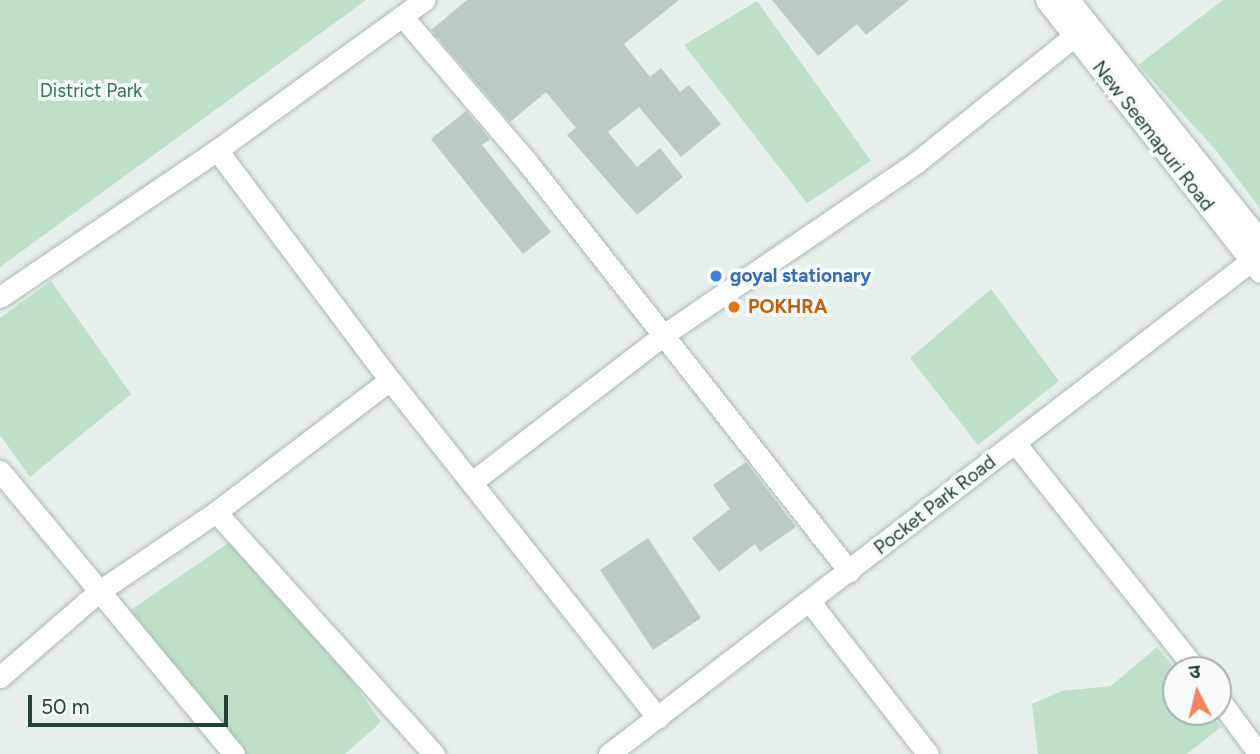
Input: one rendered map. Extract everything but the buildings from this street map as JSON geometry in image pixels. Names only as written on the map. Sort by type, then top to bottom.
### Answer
[{"type":"street","points":[[0,297],[217,150],[424,0]]},
{"type":"street","name":"New Seemapuri Road","points":[[1046,0],[1257,262]]},
{"type":"street","name":"New Seemapuri Road","points":[[1069,0],[1260,240]]},
{"type":"street","points":[[402,16],[527,162],[849,571]]},
{"type":"street","points":[[472,482],[662,336],[917,162],[1074,36]]},
{"type":"street","points":[[217,150],[390,380],[658,718]]},
{"type":"street","name":"Pocket Park Road","points":[[609,754],[1015,443],[1257,262]]},
{"type":"street","points":[[0,677],[98,592],[216,512],[390,380]]},
{"type":"street","points":[[1015,443],[1185,656]]},
{"type":"street","points":[[0,471],[233,754]]},
{"type":"street","points":[[216,512],[434,754]]},
{"type":"street","points":[[810,602],[928,754]]},
{"type":"street","points":[[1232,717],[1259,754]]},
{"type":"green space","name":"District Park","points":[[0,0],[366,0],[0,267]]},
{"type":"green space","points":[[1223,0],[1260,0],[1260,208],[1215,149],[1138,65]]},
{"type":"green space","points":[[757,1],[871,161],[807,203],[684,45]]},
{"type":"green space","points":[[51,281],[131,394],[30,477],[0,435],[0,318]]},
{"type":"green space","points":[[991,289],[1059,381],[978,445],[910,358]]},
{"type":"green space","points":[[240,535],[314,626],[381,722],[345,754],[225,754],[125,614]]},
{"type":"green space","points":[[1157,647],[1164,656],[1162,656],[1162,726],[1221,727],[1187,754],[1038,754],[1032,704],[1062,691],[1111,686]]},
{"type":"place","name":"goyal stationary","points":[[716,276]]},
{"type":"place","name":"POKHRA","points":[[734,307]]}]
